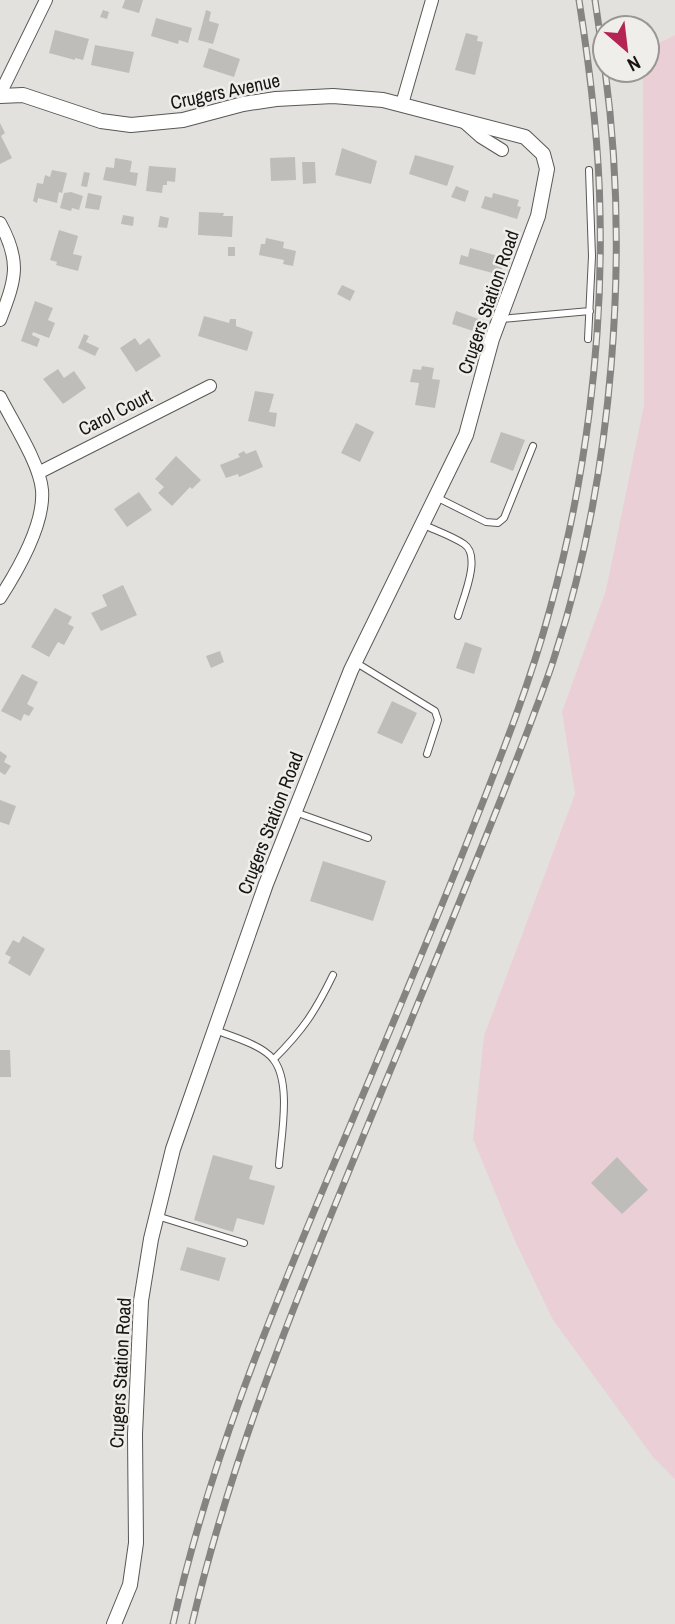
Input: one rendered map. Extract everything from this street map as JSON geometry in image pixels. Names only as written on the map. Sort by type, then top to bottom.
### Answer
[{"type":"street","points":[[0,95],[46,0]]},
{"type":"street","points":[[402,104],[432,0]]},
{"type":"street","name":"Crugers Avenue","points":[[0,95],[23,95],[101,121],[131,125],[164,124],[243,104],[288,97],[333,96],[402,104],[460,119]]},
{"type":"street","points":[[460,119],[502,150]]},
{"type":"street","name":"Crugers Station Road","points":[[114,1624],[130,1585],[136,1543],[135,1434],[141,1301],[173,1149],[294,812],[355,662],[466,436],[499,319],[538,216],[546,182],[546,161],[538,148],[524,136],[460,119]]},
{"type":"street","points":[[0,223],[11,243],[15,279],[0,320]]},
{"type":"street","name":"Carol Court","points":[[38,473],[209,386]]},
{"type":"street","points":[[0,397],[38,473],[42,490],[39,522],[0,598]]},
{"type":"lane","points":[[588,339],[592,244],[589,170]]},
{"type":"lane","points":[[499,319],[590,311]]},
{"type":"lane","points":[[436,497],[490,524],[502,521],[533,446]]},
{"type":"lane","points":[[422,524],[464,544],[472,554],[473,563],[458,616]]},
{"type":"lane","points":[[355,662],[435,710],[438,720],[426,754]]},
{"type":"lane","points":[[294,812],[368,838]]},
{"type":"lane","points":[[274,1059],[316,1011],[333,975]]},
{"type":"lane","points":[[215,1030],[254,1046],[274,1059],[280,1072],[284,1102],[279,1165]]},
{"type":"lane","points":[[157,1216],[244,1243]]},
{"type":"shaded area","points":[[675,35],[675,1479],[653,1457],[553,1320],[515,1241],[473,1139],[484,1036],[575,794],[562,712],[606,590],[644,405],[643,84],[661,84],[661,42]]},
{"type":"building","points":[[125,0],[143,0],[139,13],[122,8]]},
{"type":"building","points":[[103,10],[109,12],[107,19],[100,17]]},
{"type":"building","points":[[206,10],[211,12],[209,21],[219,24],[213,44],[198,40]]},
{"type":"building","points":[[156,18],[192,28],[188,43],[179,40],[178,44],[151,36]]},
{"type":"building","points":[[55,30],[89,39],[83,60],[49,53]]},
{"type":"building","points":[[466,33],[478,36],[477,41],[483,42],[475,75],[455,70]]},
{"type":"building","points":[[95,45],[134,52],[129,73],[91,65]]},
{"type":"building","points":[[209,48],[240,59],[234,77],[203,67]]},
{"type":"building","points":[[0,123],[5,133],[1,136],[12,158],[0,164]]},
{"type":"building","points":[[342,148],[377,161],[371,184],[335,175]]},
{"type":"building","points":[[415,155],[454,166],[447,186],[409,174]]},
{"type":"building","points":[[295,157],[296,180],[271,181],[270,158]]},
{"type":"building","points":[[115,158],[132,161],[130,172],[138,173],[136,186],[103,180],[106,167],[114,168]]},
{"type":"building","points":[[302,162],[315,162],[316,183],[303,184]]},
{"type":"building","points":[[149,166],[176,168],[175,182],[167,181],[167,185],[163,185],[162,193],[146,191]]},
{"type":"building","points":[[52,170],[67,173],[57,203],[38,198],[37,203],[33,201],[37,183],[43,184],[45,175],[50,177]]},
{"type":"building","points":[[84,172],[90,173],[87,187],[81,186]]},
{"type":"building","points":[[456,186],[469,191],[465,202],[451,197]]},
{"type":"building","points":[[64,193],[83,196],[79,210],[60,208]]},
{"type":"building","points":[[88,193],[102,196],[99,210],[85,208]]},
{"type":"building","points":[[493,193],[519,200],[517,206],[521,207],[517,219],[481,208],[485,196],[492,198]]},
{"type":"building","points":[[199,212],[233,216],[232,237],[198,235]]},
{"type":"building","points":[[123,215],[134,217],[133,226],[121,224]]},
{"type":"building","points":[[160,216],[169,218],[167,228],[158,227]]},
{"type":"building","points":[[59,230],[78,236],[73,254],[82,256],[78,271],[56,265],[57,262],[50,260]]},
{"type":"building","points":[[266,238],[284,242],[283,248],[296,251],[293,266],[283,264],[284,260],[259,255],[261,244],[265,244]]},
{"type":"building","points":[[228,247],[235,247],[235,256],[228,256]]},
{"type":"building","points":[[470,248],[505,258],[500,275],[459,264],[461,255],[468,257]]},
{"type":"building","points":[[342,285],[355,291],[350,301],[337,294]]},
{"type":"building","points":[[35,301],[53,308],[48,320],[55,323],[49,338],[33,332],[32,335],[40,339],[37,347],[21,341]]},
{"type":"building","points":[[456,311],[487,322],[482,334],[452,324]]},
{"type":"building","points":[[204,316],[229,323],[230,319],[236,319],[236,326],[253,332],[247,351],[198,336]]},
{"type":"building","points":[[84,334],[89,336],[86,342],[99,348],[95,356],[78,348]]},
{"type":"building","points":[[135,338],[140,345],[149,338],[161,356],[136,372],[120,348]]},
{"type":"building","points":[[422,366],[434,368],[432,379],[440,380],[435,408],[415,405],[419,383],[410,382],[413,369],[421,370]]},
{"type":"building","points":[[58,369],[64,378],[74,371],[86,388],[63,404],[43,379]]},
{"type":"building","points":[[255,391],[274,394],[269,412],[277,413],[275,427],[248,421]]},
{"type":"building","points":[[356,423],[374,432],[360,462],[341,453]]},
{"type":"building","points":[[501,432],[525,440],[513,471],[490,462]]},
{"type":"building","points":[[256,450],[263,467],[239,477],[238,474],[226,478],[220,465],[240,457],[238,454],[244,451],[246,454]]},
{"type":"building","points":[[176,456],[201,480],[192,489],[190,487],[172,506],[158,493],[164,487],[155,479]]},
{"type":"building","points":[[139,492],[152,510],[127,527],[114,509]]},
{"type":"building","points":[[123,585],[137,615],[101,631],[91,613],[107,606],[102,595]]},
{"type":"building","points":[[55,608],[72,617],[68,624],[74,627],[64,645],[58,642],[49,657],[31,647]]},
{"type":"building","points":[[465,642],[482,648],[474,674],[456,668]]},
{"type":"building","points":[[220,651],[224,662],[211,668],[206,656]]},
{"type":"building","points":[[22,674],[38,682],[27,704],[34,708],[29,716],[24,714],[21,721],[1,711]]},
{"type":"building","points":[[392,701],[417,713],[402,744],[377,733]]},
{"type":"building","points":[[0,751],[7,756],[4,762],[11,766],[5,775],[0,772]]},
{"type":"building","points":[[0,800],[16,806],[9,825],[0,822]]},
{"type":"building","points":[[323,861],[386,881],[373,921],[310,901]]},
{"type":"building","points":[[23,936],[45,949],[30,976],[8,963],[11,957],[5,954],[13,940],[19,943]]},
{"type":"building","points":[[0,1050],[10,1050],[11,1077],[0,1077]]},
{"type":"building","points":[[213,1155],[253,1166],[249,1179],[275,1186],[264,1225],[237,1218],[233,1232],[194,1220]]},
{"type":"building","points":[[617,1157],[648,1190],[622,1214],[591,1183]]},
{"type":"building","points":[[187,1247],[226,1258],[219,1281],[180,1270]]},
{"type":"railway","points":[[173,1624],[204,1508],[241,1395],[499,761],[532,670],[550,609],[582,463],[595,362],[598,312],[600,262],[596,133],[579,0]]},
{"type":"railway","points":[[595,0],[597,14]]},
{"type":"railway","points":[[192,1624],[224,1508],[282,1338],[528,730],[552,665],[575,587],[591,515],[611,366],[616,215],[606,84]]}]
